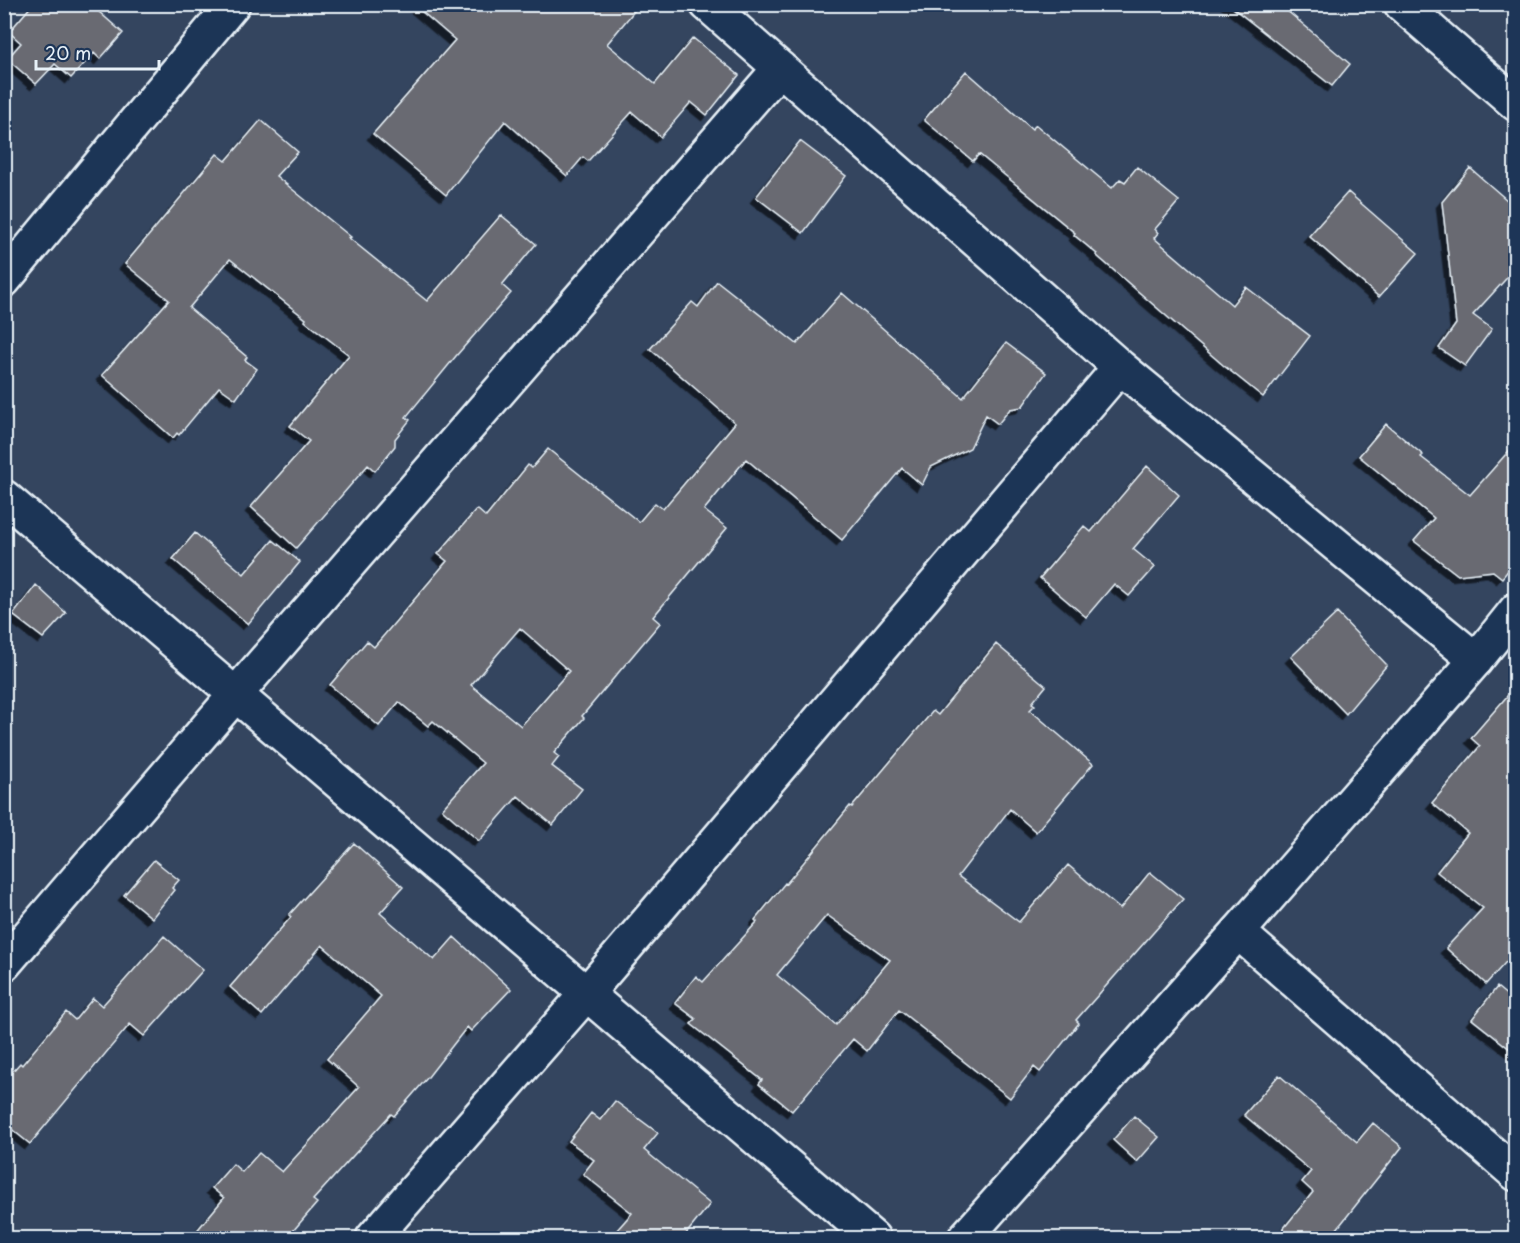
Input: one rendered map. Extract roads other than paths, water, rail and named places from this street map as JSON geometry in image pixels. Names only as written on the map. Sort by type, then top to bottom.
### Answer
[{"type":"street","points":[[4,253],[222,4]]},
{"type":"street","points":[[4,280],[233,4]]},
{"type":"street","points":[[1401,4],[1515,104]]},
{"type":"street","points":[[708,5],[1120,367],[1476,660]]},
{"type":"street","points":[[4,964],[780,68]]},
{"type":"street","points":[[373,1239],[587,993],[1120,367]]},
{"type":"street","points":[[4,497],[873,1239]]},
{"type":"street","points":[[965,1239],[1476,660],[1515,610]]},
{"type":"street","points":[[1238,932],[1515,1174]]}]
